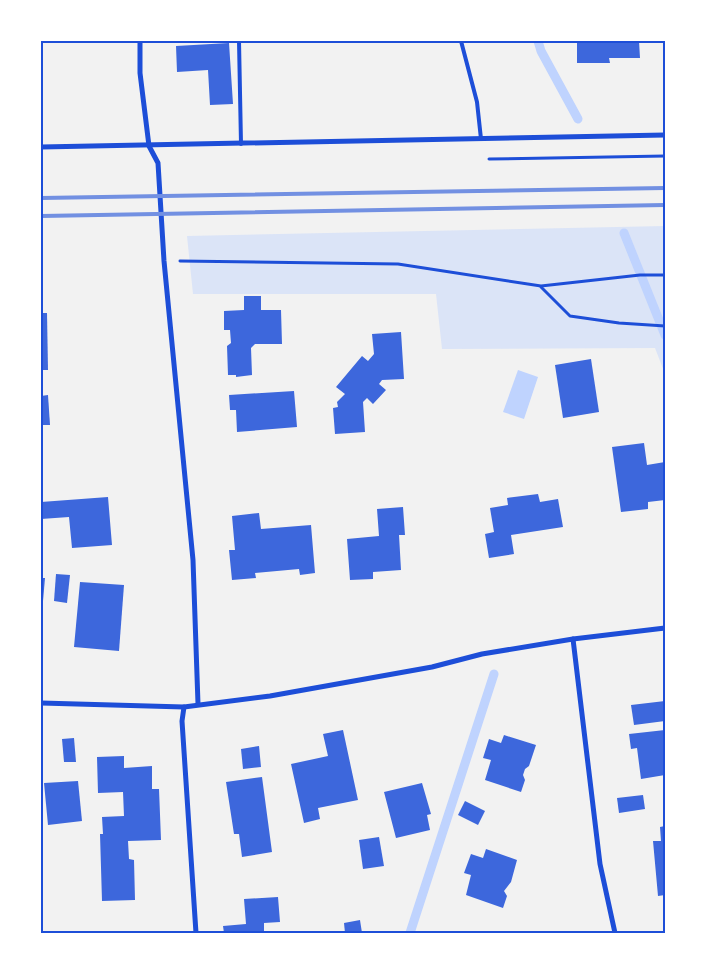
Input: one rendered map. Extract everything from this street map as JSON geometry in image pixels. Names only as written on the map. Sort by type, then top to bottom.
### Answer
[{"type":"street","points":[[140,41],[140,74],[149,146],[158,163],[164,261],[193,560],[198,704]]},
{"type":"street","points":[[41,148],[665,136]]},
{"type":"street","points":[[41,703],[184,707],[270,696],[432,667],[482,654],[573,639],[665,628]]},
{"type":"street","points":[[573,639],[600,864],[616,933]]},
{"type":"street","points":[[184,707],[182,721],[196,933]]},
{"type":"lane","points":[[239,41],[241,144]]},
{"type":"lane","points":[[461,41],[477,102],[481,139]]},
{"type":"path","points":[[164,261],[398,264],[541,286],[640,275],[665,275]]},
{"type":"path","points":[[541,286],[570,316],[619,323],[665,326]]},
{"type":"shaded area","points":[[665,226],[665,374],[655,348],[442,349],[436,294],[193,294],[187,236]]},
{"type":"water","points":[[518,370],[538,377],[524,419],[503,412]]},
{"type":"building","points":[[577,41],[639,41],[640,58],[609,58],[610,63],[577,63]]},
{"type":"building","points":[[229,43],[233,104],[210,105],[208,70],[177,72],[176,46]]},
{"type":"building","points":[[244,296],[261,296],[261,310],[281,310],[282,344],[255,344],[251,348],[252,375],[236,377],[236,375],[228,375],[227,346],[231,343],[230,330],[224,330],[224,311],[244,310]]},
{"type":"building","points":[[41,313],[47,313],[48,370],[41,370]]},
{"type":"building","points":[[401,332],[404,379],[382,380],[379,384],[386,390],[373,404],[367,398],[363,402],[365,432],[335,434],[333,408],[338,407],[337,402],[345,394],[336,387],[362,356],[368,361],[374,354],[372,334]]},
{"type":"building","points":[[591,359],[599,412],[563,418],[555,365]]},
{"type":"building","points":[[294,391],[297,427],[237,432],[236,410],[230,410],[229,395]]},
{"type":"building","points":[[48,395],[50,425],[41,425],[41,396]]},
{"type":"building","points":[[644,443],[647,465],[665,462],[665,500],[648,502],[648,509],[621,512],[612,447]]},
{"type":"building","points":[[538,494],[540,502],[558,499],[563,527],[511,535],[514,554],[489,558],[485,534],[494,532],[490,508],[508,505],[507,498]]},
{"type":"building","points":[[108,497],[112,545],[72,548],[69,517],[41,519],[41,502]]},
{"type":"building","points":[[403,507],[405,535],[399,535],[401,570],[373,572],[373,579],[350,580],[347,539],[379,536],[377,509]]},
{"type":"building","points":[[259,513],[261,529],[311,525],[315,573],[300,575],[299,569],[255,573],[256,578],[232,580],[229,550],[235,550],[232,516]]},
{"type":"building","points":[[56,574],[70,575],[67,603],[54,601]]},
{"type":"building","points":[[41,578],[45,578],[43,601],[41,601]]},
{"type":"building","points":[[80,582],[124,585],[119,651],[74,647]]},
{"type":"building","points":[[665,701],[665,721],[634,725],[631,705]]},
{"type":"building","points":[[343,730],[358,800],[318,808],[320,819],[304,823],[291,764],[328,756],[323,734]]},
{"type":"building","points":[[665,730],[665,775],[641,779],[637,748],[631,749],[629,734]]},
{"type":"building","points":[[504,735],[536,745],[529,766],[525,769],[523,775],[525,780],[521,792],[485,780],[491,760],[483,758],[489,739],[501,743]]},
{"type":"building","points":[[74,738],[76,762],[64,762],[62,739]]},
{"type":"building","points":[[259,746],[261,767],[243,769],[241,749]]},
{"type":"building","points":[[124,756],[124,768],[152,766],[152,789],[159,789],[161,840],[128,841],[129,859],[134,860],[135,900],[102,901],[100,834],[103,834],[102,817],[124,816],[123,792],[98,793],[97,757]]},
{"type":"building","points":[[262,777],[272,852],[242,857],[239,834],[234,834],[226,782]]},
{"type":"building","points":[[78,781],[82,821],[48,825],[44,783]]},
{"type":"building","points":[[422,783],[431,814],[427,815],[430,830],[396,838],[384,792]]},
{"type":"building","points":[[643,795],[645,809],[619,813],[617,798]]},
{"type":"building","points":[[465,801],[485,811],[478,825],[458,815]]},
{"type":"building","points":[[665,826],[665,895],[658,896],[653,841],[661,841],[660,827]]},
{"type":"building","points":[[379,837],[384,866],[363,869],[359,840]]},
{"type":"building","points":[[486,849],[517,860],[511,882],[504,891],[507,896],[503,908],[466,895],[471,875],[464,873],[471,854],[483,858]]},
{"type":"building","points":[[278,897],[280,922],[264,923],[264,933],[224,933],[223,926],[246,924],[244,899]]},
{"type":"building","points":[[360,920],[362,933],[345,933],[344,923]]},
{"type":"waterway","points":[[538,41],[541,51],[578,119]]},
{"type":"waterway","points":[[624,233],[665,335]]},
{"type":"waterway","points":[[410,933],[494,674]]},
{"type":"railway","points":[[41,198],[665,188]]},
{"type":"railway","points":[[41,216],[665,205]]}]
